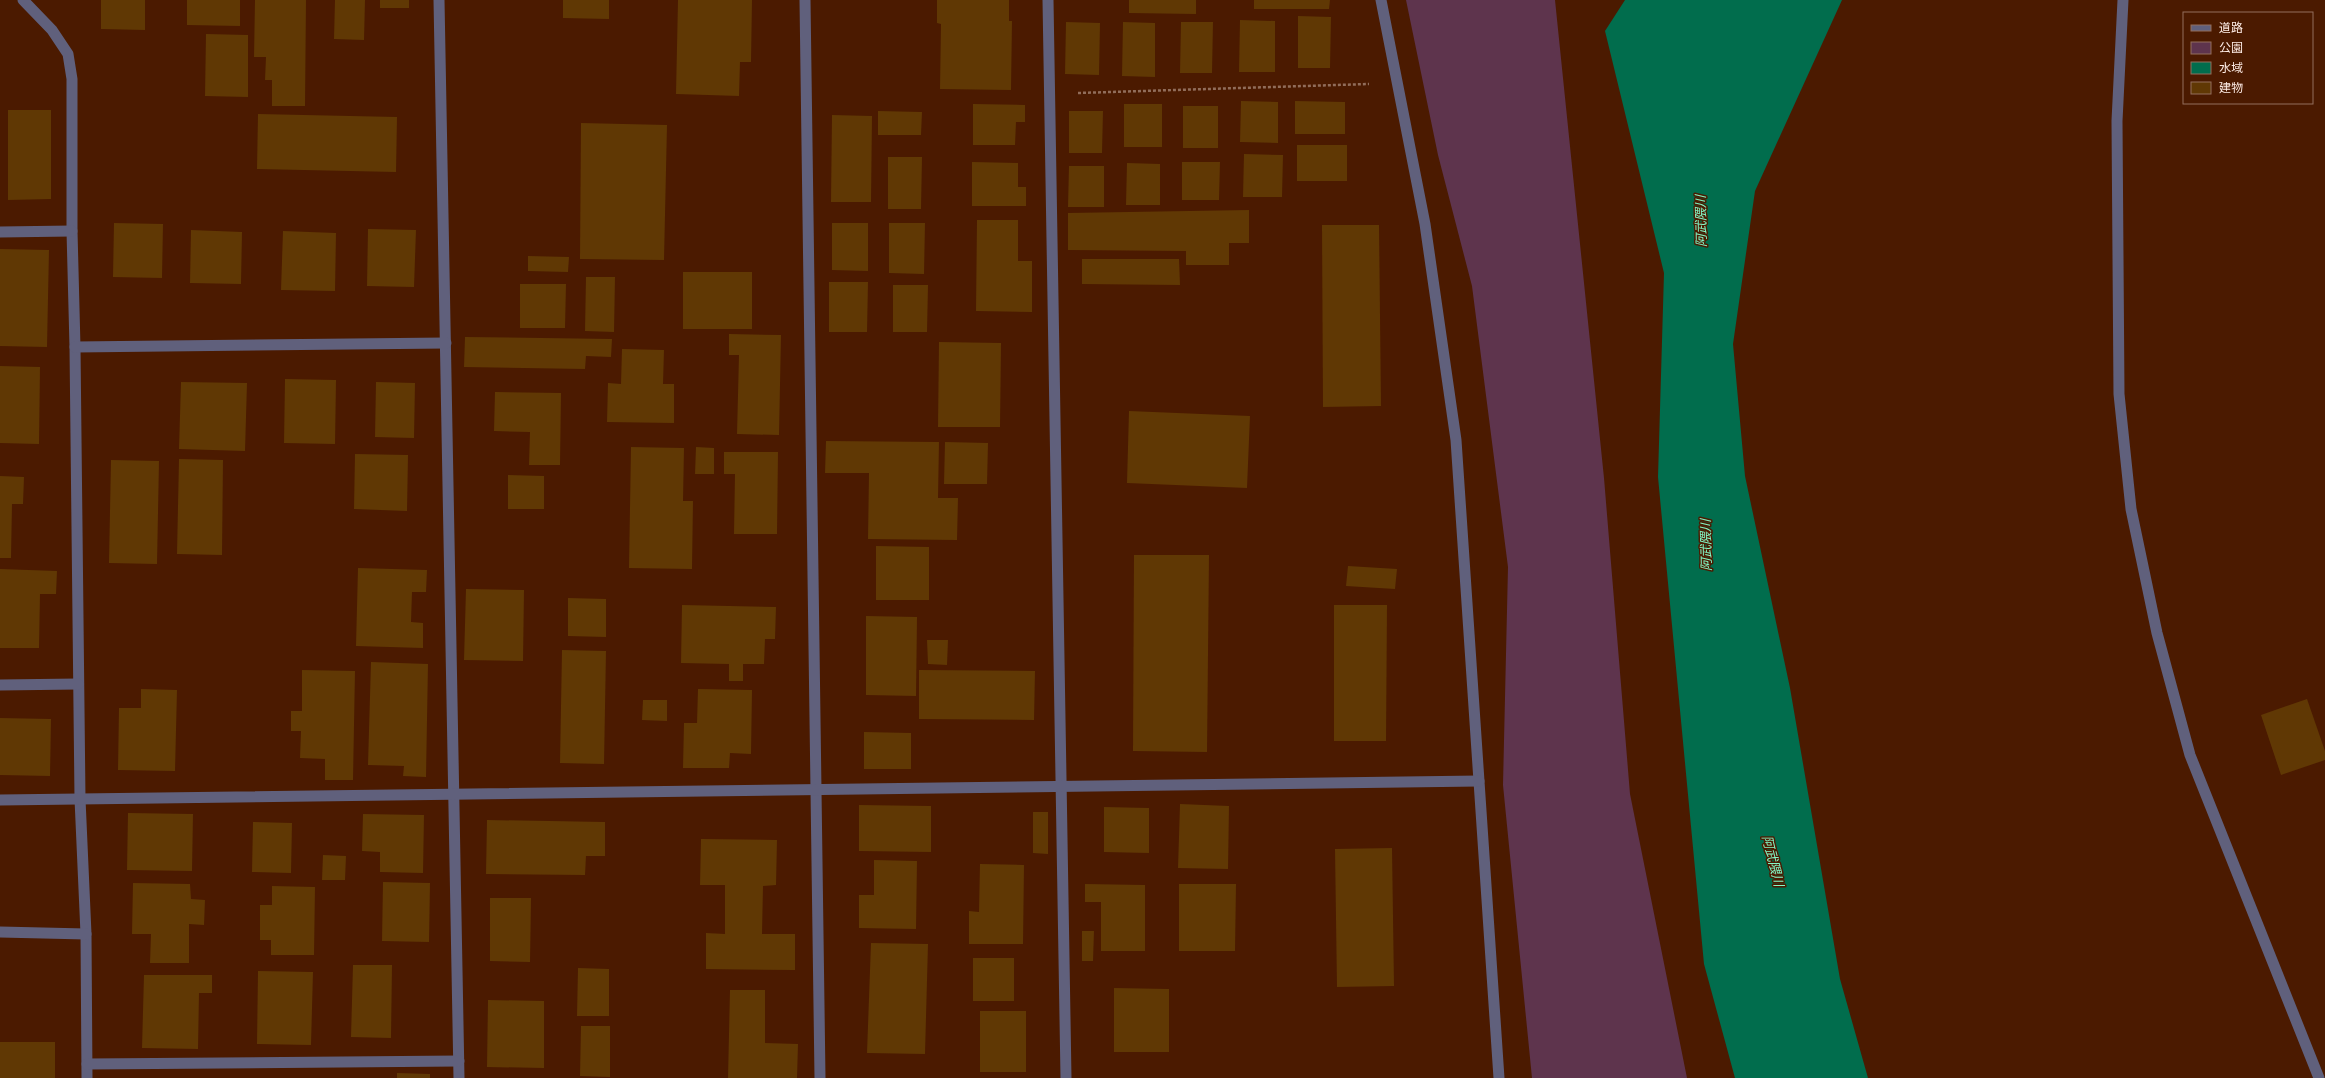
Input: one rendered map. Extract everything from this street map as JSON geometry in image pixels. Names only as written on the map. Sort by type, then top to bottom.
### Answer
[{"type":"street","points":[[22,0],[52,30],[68,54],[72,79],[72,231],[75,347],[78,684],[80,799],[86,934],[87,1078]]},
{"type":"street","points":[[439,0],[459,1078]]},
{"type":"street","points":[[806,0],[814,790],[820,1078]]},
{"type":"street","points":[[1048,0],[1066,1078]]},
{"type":"street","points":[[1381,0],[1425,224],[1456,440],[1499,1078]]},
{"type":"street","points":[[2123,0],[2117,121],[2119,394],[2131,509],[2156,633],[2190,755],[2319,1078]]},
{"type":"street","points":[[0,232],[72,231]]},
{"type":"street","points":[[75,347],[446,343]]},
{"type":"street","points":[[0,685],[78,684]]},
{"type":"street","points":[[0,800],[1478,782]]},
{"type":"street","points":[[0,932],[86,934]]},
{"type":"street","points":[[87,1064],[459,1062]]},
{"type":"path","points":[[1050,94],[1371,84]]},
{"type":"green space","points":[[1406,0],[1555,0],[1604,478],[1630,794],[1687,1078],[1532,1078],[1503,785],[1508,567],[1472,286],[1438,155]]},
{"type":"water","name":"阿武隈川","points":[[1625,0],[1842,0],[1755,191],[1733,344],[1745,476],[1790,688],[1840,979],[1868,1078],[1735,1078],[1704,964],[1658,477],[1664,273],[1605,31]]},
{"type":"building","points":[[101,0],[145,0],[145,30],[101,29]]},
{"type":"building","points":[[187,0],[240,0],[240,26],[187,25]]},
{"type":"building","points":[[255,0],[306,0],[305,106],[272,106],[272,80],[265,80],[266,57],[254,57]]},
{"type":"building","points":[[335,0],[365,0],[364,40],[334,39]]},
{"type":"building","points":[[380,0],[409,0],[409,8],[380,8]]},
{"type":"building","points":[[563,0],[609,0],[609,19],[563,18]]},
{"type":"building","points":[[678,0],[752,0],[751,62],[740,62],[739,96],[676,94]]},
{"type":"building","points":[[937,0],[1009,0],[1009,21],[1012,21],[1011,90],[940,89],[941,24],[937,23]]},
{"type":"building","points":[[1129,0],[1196,0],[1196,14],[1129,13]]},
{"type":"building","points":[[1254,0],[1330,0],[1329,9],[1254,9]]},
{"type":"building","points":[[1298,16],[1331,17],[1330,68],[1298,68]]},
{"type":"building","points":[[1240,20],[1275,21],[1275,72],[1239,72]]},
{"type":"building","points":[[1066,22],[1100,23],[1099,75],[1065,74]]},
{"type":"building","points":[[1123,22],[1155,23],[1155,77],[1122,76]]},
{"type":"building","points":[[1181,22],[1213,22],[1212,73],[1180,73]]},
{"type":"building","points":[[206,34],[248,35],[248,97],[205,96]]},
{"type":"building","points":[[1241,101],[1278,102],[1278,143],[1240,142]]},
{"type":"building","points":[[1295,101],[1345,102],[1345,134],[1295,134]]},
{"type":"building","points":[[973,104],[1025,105],[1025,122],[1016,122],[1015,145],[973,145]]},
{"type":"building","points":[[1124,104],[1162,104],[1162,147],[1124,147]]},
{"type":"building","points":[[1183,106],[1218,106],[1218,148],[1183,148]]},
{"type":"building","points":[[8,110],[51,110],[51,199],[8,200]]},
{"type":"building","points":[[878,111],[922,112],[921,135],[878,135]]},
{"type":"building","points":[[1069,111],[1103,111],[1102,153],[1069,153]]},
{"type":"building","points":[[258,114],[397,117],[396,172],[257,169]]},
{"type":"building","points":[[832,115],[872,116],[871,202],[831,202]]},
{"type":"building","points":[[581,123],[667,125],[664,260],[580,259]]},
{"type":"building","points":[[1297,145],[1347,145],[1347,181],[1297,181]]},
{"type":"building","points":[[1244,154],[1283,155],[1282,197],[1243,197]]},
{"type":"building","points":[[888,157],[922,157],[921,209],[888,209]]},
{"type":"building","points":[[972,162],[1018,163],[1018,187],[1026,187],[1026,206],[972,206]]},
{"type":"building","points":[[1182,162],[1220,162],[1219,200],[1182,200]]},
{"type":"building","points":[[1127,163],[1160,164],[1160,205],[1126,205]]},
{"type":"building","points":[[1069,166],[1104,166],[1104,207],[1068,207]]},
{"type":"building","points":[[1249,210],[1249,243],[1229,243],[1229,265],[1186,265],[1186,251],[1068,250],[1068,213]]},
{"type":"building","points":[[977,220],[1018,220],[1018,261],[1032,261],[1032,312],[976,311]]},
{"type":"building","points":[[114,223],[163,224],[162,278],[113,277]]},
{"type":"building","points":[[832,223],[868,223],[868,271],[832,270]]},
{"type":"building","points":[[889,223],[925,223],[924,274],[889,273]]},
{"type":"building","points":[[1322,225],[1379,225],[1381,406],[1323,407]]},
{"type":"building","points":[[368,229],[416,230],[414,287],[367,286]]},
{"type":"building","points":[[191,230],[242,232],[241,284],[190,283]]},
{"type":"building","points":[[283,231],[336,233],[335,291],[281,290]]},
{"type":"building","points":[[0,249],[49,250],[47,347],[0,346]]},
{"type":"building","points":[[528,256],[569,257],[568,272],[528,271]]},
{"type":"building","points":[[1082,259],[1179,259],[1180,285],[1082,284]]},
{"type":"building","points":[[683,272],[752,272],[752,329],[683,329]]},
{"type":"building","points":[[586,277],[615,277],[614,332],[585,331]]},
{"type":"building","points":[[829,282],[868,282],[867,332],[829,332]]},
{"type":"building","points":[[520,284],[566,284],[565,328],[520,328]]},
{"type":"building","points":[[893,285],[928,285],[927,332],[893,332]]},
{"type":"building","points":[[729,334],[781,335],[779,435],[737,434],[739,355],[729,355]]},
{"type":"building","points":[[465,337],[612,339],[611,357],[586,356],[585,369],[464,367]]},
{"type":"building","points":[[939,342],[1001,343],[1000,427],[938,427]]},
{"type":"building","points":[[622,349],[664,350],[663,384],[674,384],[674,423],[607,422],[608,383],[621,384]]},
{"type":"building","points":[[0,366],[40,367],[39,444],[0,443]]},
{"type":"building","points":[[285,379],[336,380],[335,444],[284,443]]},
{"type":"building","points":[[181,382],[247,383],[245,451],[179,449]]},
{"type":"building","points":[[376,382],[415,383],[414,438],[375,437]]},
{"type":"building","points":[[495,392],[561,393],[560,465],[529,465],[530,432],[494,431]]},
{"type":"building","points":[[1129,411],[1250,416],[1247,488],[1127,483]]},
{"type":"building","points":[[826,441],[939,442],[938,498],[958,498],[957,540],[868,539],[869,473],[825,473]]},
{"type":"building","points":[[945,442],[988,443],[987,484],[944,484]]},
{"type":"building","points":[[631,447],[684,448],[683,501],[693,501],[692,569],[629,568]]},
{"type":"building","points":[[696,447],[714,448],[714,474],[695,474]]},
{"type":"building","points":[[724,452],[778,452],[777,534],[734,534],[735,474],[724,474]]},
{"type":"building","points":[[355,454],[408,455],[407,511],[354,509]]},
{"type":"building","points":[[179,459],[223,460],[222,555],[177,554]]},
{"type":"building","points":[[111,460],[159,461],[157,564],[109,563]]},
{"type":"building","points":[[508,475],[544,476],[544,509],[508,509]]},
{"type":"building","points":[[0,476],[24,477],[23,504],[12,504],[11,558],[0,558]]},
{"type":"building","points":[[876,546],[929,547],[929,600],[876,600]]},
{"type":"building","points":[[1134,555],[1209,555],[1207,752],[1133,751]]},
{"type":"building","points":[[1348,566],[1397,569],[1395,589],[1346,586]]},
{"type":"building","points":[[358,568],[427,570],[426,592],[412,592],[411,622],[423,623],[423,648],[356,646]]},
{"type":"building","points":[[0,569],[57,571],[56,594],[40,594],[39,648],[0,648]]},
{"type":"building","points":[[466,589],[524,590],[523,661],[464,660]]},
{"type":"building","points":[[568,598],[606,599],[606,637],[568,636]]},
{"type":"building","points":[[682,605],[776,607],[775,639],[765,639],[764,664],[743,664],[743,681],[729,681],[729,664],[681,663]]},
{"type":"building","points":[[1334,605],[1387,605],[1386,741],[1334,741]]},
{"type":"building","points":[[866,616],[917,617],[916,696],[866,695]]},
{"type":"building","points":[[927,640],[948,640],[947,665],[928,664]]},
{"type":"building","points":[[562,650],[606,651],[604,764],[560,763]]},
{"type":"building","points":[[371,662],[428,664],[426,777],[403,776],[404,766],[368,765]]},
{"type":"building","points":[[302,670],[355,671],[353,780],[325,780],[325,759],[300,758],[301,731],[291,731],[291,711],[302,711]]},
{"type":"building","points":[[919,670],[1035,671],[1034,720],[919,719]]},
{"type":"building","points":[[141,689],[177,690],[175,771],[118,770],[119,708],[141,708]]},
{"type":"building","points":[[698,689],[752,690],[751,754],[730,753],[729,768],[683,768],[684,723],[697,723]]},
{"type":"building","points":[[2307,699],[2325,751],[2325,760],[2281,775],[2261,715]]},
{"type":"building","points":[[643,700],[667,700],[667,721],[642,720]]},
{"type":"building","points":[[0,718],[51,719],[50,776],[0,775]]},
{"type":"building","points":[[864,732],[911,733],[911,769],[864,769]]},
{"type":"building","points":[[1180,804],[1229,806],[1228,869],[1178,868]]},
{"type":"building","points":[[859,805],[931,806],[931,852],[859,851]]},
{"type":"building","points":[[1104,807],[1149,808],[1149,853],[1104,852]]},
{"type":"building","points":[[1033,812],[1048,812],[1048,854],[1033,853]]},
{"type":"building","points":[[128,813],[193,814],[192,871],[127,870]]},
{"type":"building","points":[[363,814],[424,815],[423,873],[380,872],[380,852],[362,851]]},
{"type":"building","points":[[487,820],[605,822],[605,856],[586,856],[585,875],[486,874]]},
{"type":"building","points":[[253,822],[292,823],[291,873],[252,872]]},
{"type":"building","points":[[701,839],[777,840],[776,885],[763,886],[762,934],[795,934],[795,970],[706,969],[706,933],[725,934],[725,885],[700,885]]},
{"type":"building","points":[[1392,848],[1394,986],[1337,987],[1335,849]]},
{"type":"building","points":[[323,855],[346,856],[345,880],[322,880]]},
{"type":"building","points":[[874,860],[917,861],[916,929],[859,928],[859,895],[874,895]]},
{"type":"building","points":[[980,864],[1024,865],[1023,944],[969,944],[969,911],[979,912]]},
{"type":"building","points":[[383,882],[430,883],[429,942],[382,941]]},
{"type":"building","points":[[133,883],[190,884],[191,899],[205,900],[204,925],[189,924],[189,963],[150,963],[151,934],[132,934]]},
{"type":"building","points":[[1085,884],[1145,885],[1145,951],[1101,951],[1101,902],[1085,902]]},
{"type":"building","points":[[1179,884],[1236,884],[1235,951],[1179,951]]},
{"type":"building","points":[[272,886],[315,887],[314,955],[271,955],[271,940],[260,940],[260,905],[272,905]]},
{"type":"building","points":[[490,898],[531,898],[530,962],[490,961]]},
{"type":"building","points":[[1082,931],[1094,931],[1093,961],[1082,961]]},
{"type":"building","points":[[871,943],[928,944],[925,1054],[867,1053]]},
{"type":"building","points":[[973,958],[1014,958],[1014,1001],[973,1001]]},
{"type":"building","points":[[353,965],[392,965],[391,1038],[351,1037]]},
{"type":"building","points":[[578,968],[609,969],[609,1016],[577,1016]]},
{"type":"building","points":[[258,971],[313,972],[311,1045],[257,1044]]},
{"type":"building","points":[[144,975],[212,975],[212,993],[199,993],[198,1049],[142,1048]]},
{"type":"building","points":[[1114,988],[1169,989],[1169,1052],[1114,1052]]},
{"type":"building","points":[[730,990],[765,990],[765,1043],[798,1044],[797,1078],[728,1078]]},
{"type":"building","points":[[488,1000],[544,1001],[544,1068],[487,1067]]},
{"type":"building","points":[[980,1011],[1026,1011],[1026,1072],[980,1072]]},
{"type":"building","points":[[581,1026],[610,1026],[610,1077],[580,1076]]},
{"type":"building","points":[[0,1042],[55,1042],[55,1078],[0,1078]]},
{"type":"building","points":[[397,1073],[430,1074],[430,1078],[397,1078]]}]
